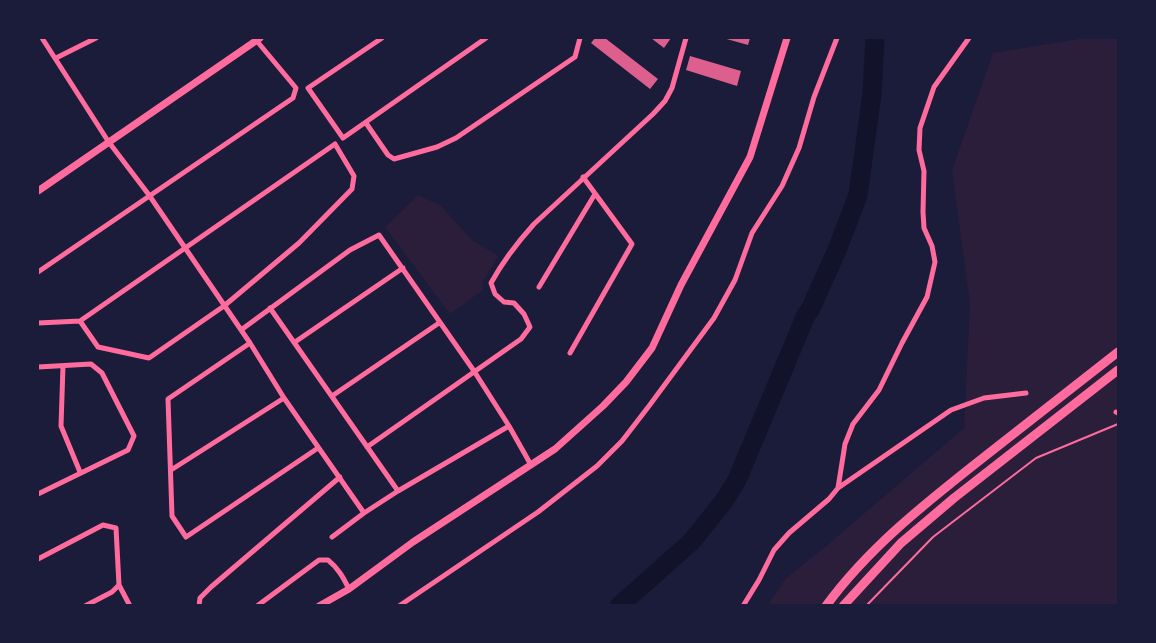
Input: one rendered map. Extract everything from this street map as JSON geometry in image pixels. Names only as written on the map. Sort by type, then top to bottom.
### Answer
[{"type":"main road","points":[[826,606],[891,533],[943,489],[1118,352]]},
{"type":"main road","points":[[843,606],[870,574],[916,530],[1118,370]]},
{"type":"street","points":[[42,38],[108,140],[149,195],[250,343],[284,398],[364,512]]},
{"type":"street","points":[[56,58],[96,38]]},
{"type":"street","points":[[382,38],[308,88],[343,138],[486,38]]},
{"type":"street","points":[[366,123],[388,155],[394,159],[437,147],[456,138],[575,56],[580,38]]},
{"type":"street","points":[[367,447],[521,339],[530,327],[524,314],[514,303],[504,302],[494,294],[491,283],[500,265],[534,224],[665,101],[672,88],[686,38]]},
{"type":"street","points":[[319,606],[349,589],[413,542],[555,449],[603,406],[626,382],[652,348],[681,286],[750,157],[787,38]]},
{"type":"street","points":[[399,606],[538,512],[597,466],[622,441],[649,406],[714,318],[736,280],[752,234],[782,186],[799,148],[814,97],[837,38]]},
{"type":"street","points":[[838,488],[845,444],[853,424],[879,390],[927,297],[935,262],[932,246],[924,228],[924,171],[920,150],[920,128],[934,87],[969,38]]},
{"type":"street","points":[[38,190],[108,140],[258,39],[296,88],[293,98],[38,272]]},
{"type":"street","points":[[38,323],[80,321],[335,144],[354,176],[352,188],[299,243],[224,306],[149,358],[98,347],[80,321]]},
{"type":"street","points":[[570,353],[632,244],[583,177]]},
{"type":"street","points":[[539,287],[595,194]]},
{"type":"street","points":[[241,330],[350,250],[379,235],[474,372],[509,426],[531,465]]},
{"type":"street","points":[[295,342],[403,268]]},
{"type":"street","points":[[270,308],[398,491]]},
{"type":"street","points":[[332,396],[439,323]]},
{"type":"street","points":[[250,343],[168,399],[172,470],[172,516],[186,537],[318,448]]},
{"type":"street","points":[[38,367],[91,364],[102,373],[134,436],[128,450],[38,494]]},
{"type":"street","points":[[63,366],[61,426],[80,472]]},
{"type":"street","points":[[743,606],[760,580],[774,550],[790,533],[829,499],[838,488],[951,410],[984,398],[1026,393]]},
{"type":"street","points":[[172,470],[284,398]]},
{"type":"street","points":[[332,537],[364,512],[509,426]]},
{"type":"street","points":[[199,606],[200,598],[340,476]]},
{"type":"street","points":[[38,559],[103,525],[116,528],[119,585],[130,606]]},
{"type":"street","points":[[257,606],[319,560],[328,560],[334,565],[340,571],[349,589]]},
{"type":"street","points":[[85,606],[112,592],[119,585]]},
{"type":"path","points":[[866,606],[933,537],[1036,458],[1118,424]]},
{"type":"shaded area","points":[[1085,38],[1118,38],[1118,605],[767,606],[786,578],[964,428],[970,304],[952,170],[993,53]]},
{"type":"shaded area","points":[[418,195],[440,205],[471,239],[498,256],[482,283],[483,290],[450,314],[385,227]]},
{"type":"building","points":[[595,38],[605,38],[658,79],[650,89],[591,43]]},
{"type":"building","points":[[651,38],[671,38],[664,48]]},
{"type":"building","points":[[723,38],[750,38],[748,45]]},
{"type":"building","points":[[690,56],[741,71],[737,86],[686,70]]},
{"type":"waterway","points":[[619,606],[691,542],[724,501],[737,480],[806,315],[837,250],[858,195],[872,94],[875,38]]}]
